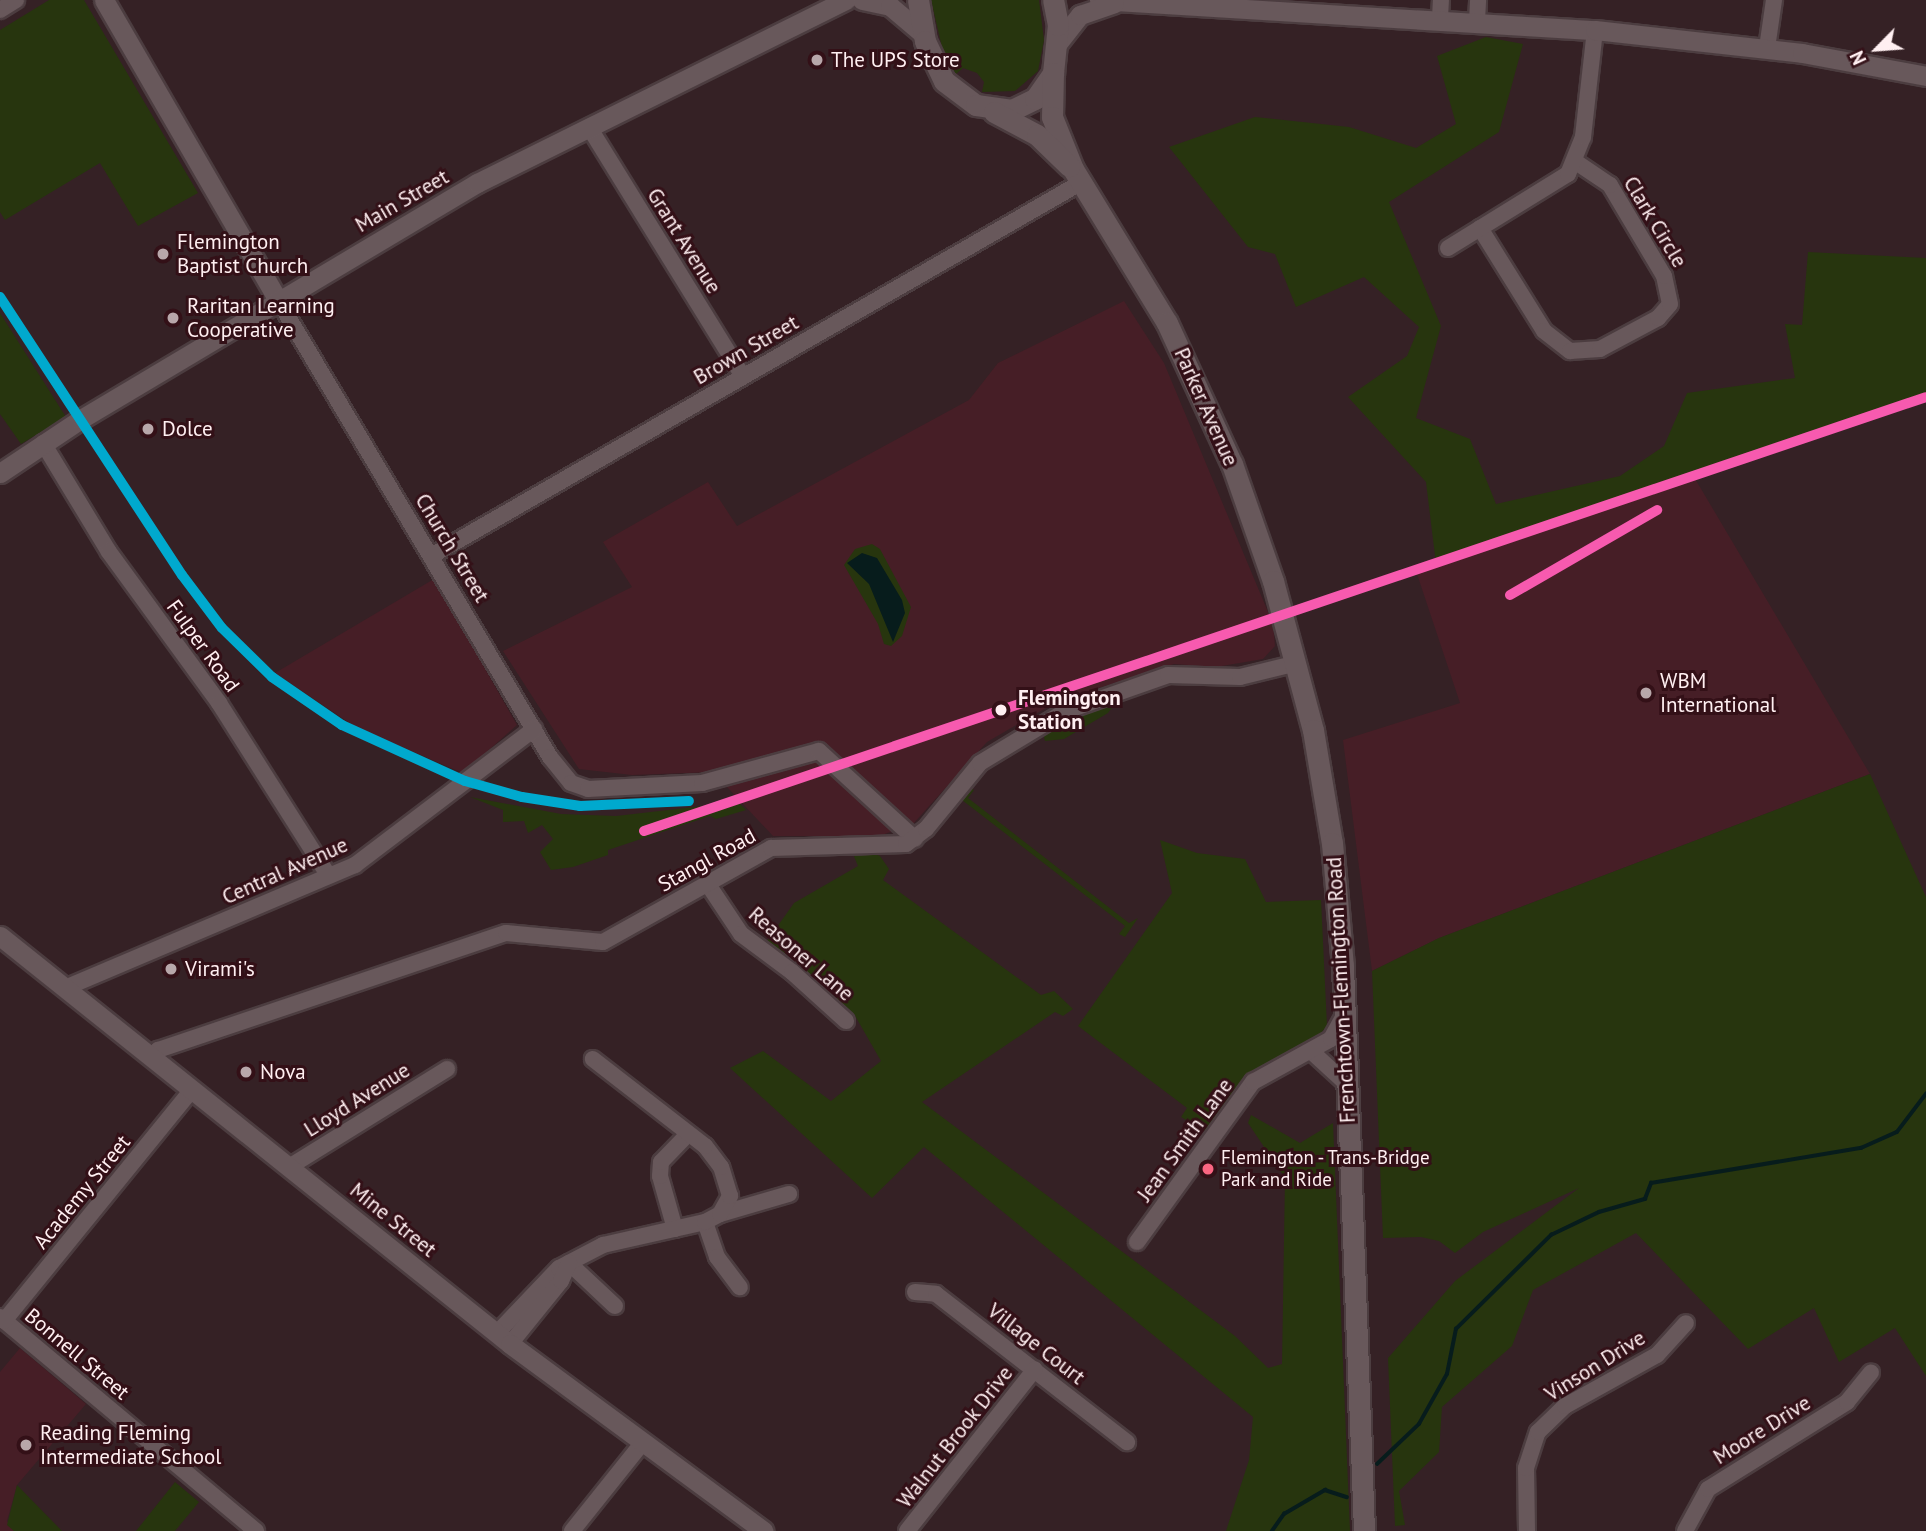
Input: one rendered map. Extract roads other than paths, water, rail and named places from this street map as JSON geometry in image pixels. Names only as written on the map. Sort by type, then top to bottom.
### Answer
[{"type":"main road","name":"Parker Avenue","points":[[918,0],[923,34],[944,81],[962,98],[1025,127],[1078,176]]},
{"type":"main road","points":[[987,109],[1012,110],[1030,103],[1052,73],[1058,43],[1053,0]]},
{"type":"main road","name":"Parker Avenue","points":[[1052,73],[1052,118],[1078,176],[1167,323],[1208,407],[1256,527],[1297,663]]},
{"type":"main road","name":"Frenchtown-Flemington Road","points":[[1297,663],[1332,843],[1345,1014],[1364,1531]]},
{"type":"street","points":[[0,10],[16,0]]},
{"type":"street","name":"Church Street","points":[[104,0],[278,300],[565,778],[588,789],[702,783],[819,751],[915,839]]},
{"type":"street","name":"Main Street","points":[[0,473],[43,443],[278,300],[477,183],[846,0]]},
{"type":"street","points":[[862,0],[890,6],[923,34]]},
{"type":"street","points":[[1477,21],[1478,0]]},
{"type":"street","points":[[1767,48],[1774,0]]},
{"type":"street","points":[[1058,43],[1080,15],[1109,1],[1441,9],[1477,21],[1767,48],[1926,76]]},
{"type":"street","points":[[1448,248],[1563,178],[1576,162],[1595,30]]},
{"type":"street","name":"Grant Avenue","points":[[589,127],[743,376]]},
{"type":"street","name":"Clark Circle","points":[[1480,228],[1544,331],[1570,351],[1600,349],[1658,318],[1670,304],[1669,285],[1610,185],[1576,162]]},
{"type":"street","name":"Brown Street","points":[[430,556],[743,376],[1078,176]]},
{"type":"street","name":"Fulper Road","points":[[43,443],[109,552],[219,703],[328,875]]},
{"type":"street","points":[[915,839],[974,768],[1066,711],[1168,675],[1240,677],[1297,663]]},
{"type":"street","name":"Central Avenue","points":[[65,988],[363,859],[534,729]]},
{"type":"street","name":"Stangl Road","points":[[153,1057],[158,1050],[506,933],[603,943],[771,848],[896,847],[915,839]]},
{"type":"street","name":"Reasoner Lane","points":[[707,883],[741,934],[792,972],[846,1021]]},
{"type":"street","name":"Mine Street","points":[[0,936],[504,1338],[764,1531]]},
{"type":"street","name":"Jean Smith Lane","points":[[1138,1242],[1253,1082],[1294,1056],[1312,1052],[1331,1039],[1345,1014]]},
{"type":"street","points":[[1312,1052],[1348,1084]]},
{"type":"street","points":[[593,1059],[714,1156],[726,1176],[730,1196],[720,1214]]},
{"type":"street","name":"Lloyd Avenue","points":[[289,1167],[447,1069]]},
{"type":"street","name":"Academy Street","points":[[2,1319],[192,1090]]},
{"type":"street","points":[[675,1229],[660,1176],[661,1163],[688,1134]]},
{"type":"street","points":[[504,1338],[549,1273],[603,1245],[705,1222],[720,1214],[789,1194]]},
{"type":"street","points":[[705,1222],[717,1257],[740,1287]]},
{"type":"street","points":[[569,1263],[615,1306]]},
{"type":"street","name":"Village Court","points":[[915,1292],[936,1294],[1035,1368],[1127,1442]]},
{"type":"street","name":"Bonnell Street","points":[[2,1319],[256,1531]]},
{"type":"street","name":"Vinson Drive","points":[[1527,1531],[1526,1468],[1538,1432],[1565,1406],[1657,1355],[1686,1323]]},
{"type":"street","name":"Walnut Brook Drive","points":[[907,1531],[1035,1368]]},
{"type":"street","name":"Moore Drive","points":[[1685,1531],[1708,1489],[1847,1402],[1871,1372]]},
{"type":"street","points":[[572,1531],[643,1442]]},
{"type":"water","points":[[862,553],[877,558],[902,600],[905,613],[893,642],[869,584],[847,563]]},
{"type":"waterway","points":[[1377,1464],[1419,1424],[1447,1374],[1456,1329],[1551,1235],[1599,1212],[1645,1199],[1651,1183],[1861,1148],[1897,1132],[1926,1094]]},
{"type":"waterway","points":[[1272,1531],[1284,1514],[1325,1490],[1347,1497]]},
{"type":"place","name":"The UPS Store","points":[[817,60]]},
{"type":"place","name":"Flemington Baptist Church","points":[[163,254]]},
{"type":"place","name":"Raritan Learning Cooperative","points":[[173,318]]},
{"type":"place","name":"Dolce","points":[[148,429]]},
{"type":"place","name":"WBM International","points":[[1646,693]]},
{"type":"place","name":"Flemington Station","points":[[1001,710]]},
{"type":"place","name":"Virami's","points":[[171,969]]},
{"type":"place","name":"Nova","points":[[246,1072]]},
{"type":"place","name":"Flemington - Trans-Bridge Park and Ride","points":[[1208,1169]]},
{"type":"place","name":"Reading Fleming Intermediate School","points":[[26,1445]]}]
